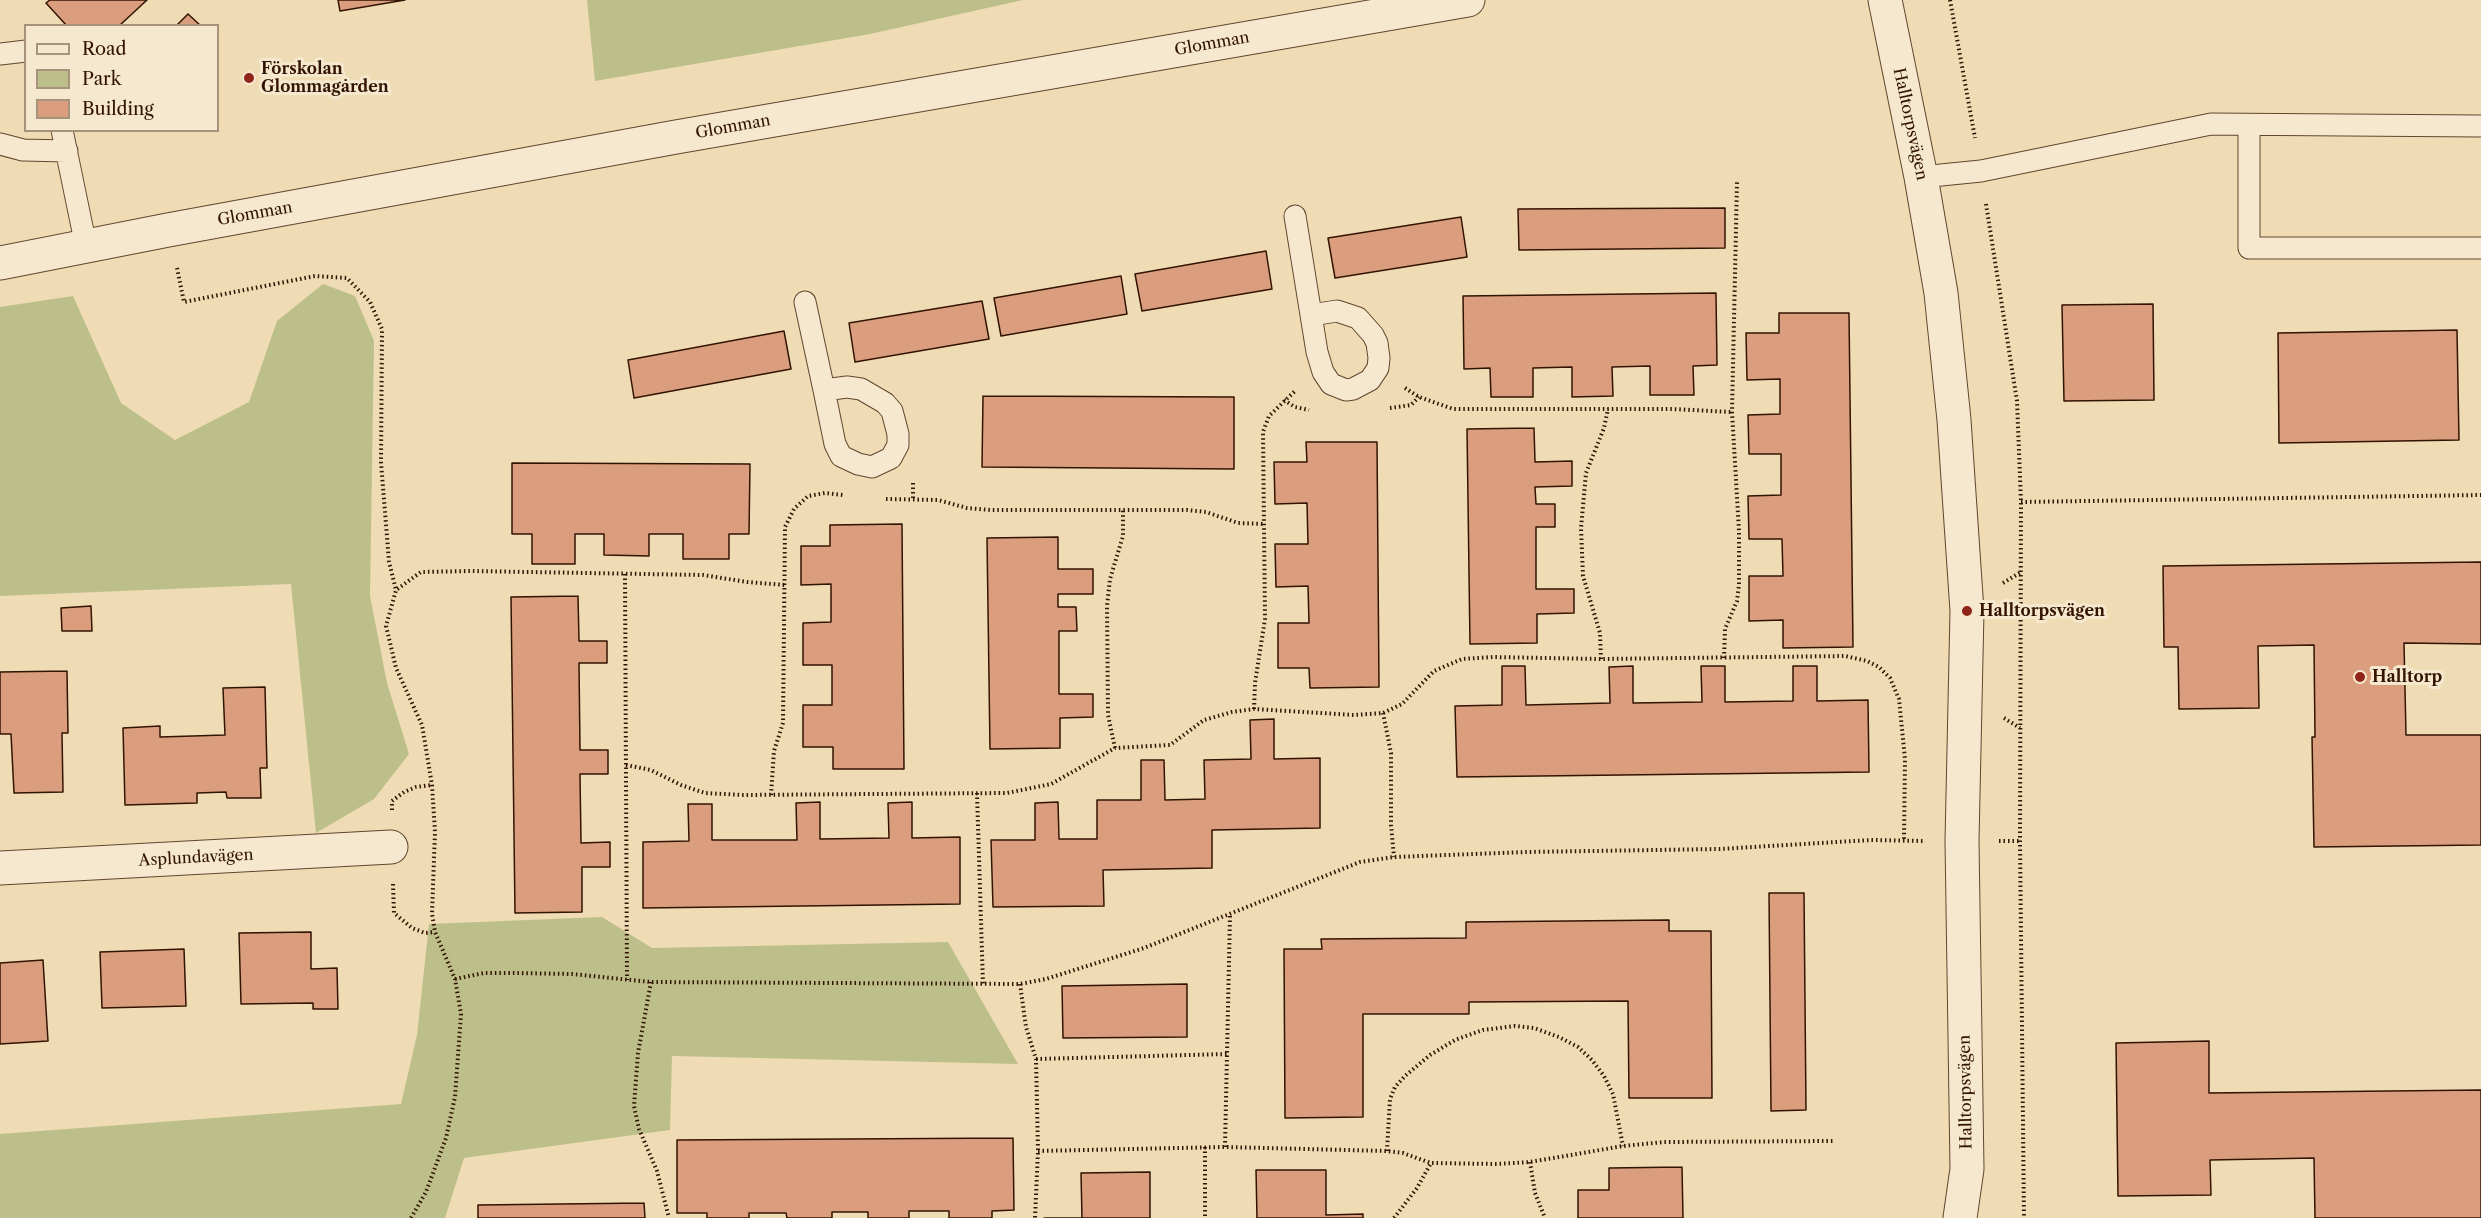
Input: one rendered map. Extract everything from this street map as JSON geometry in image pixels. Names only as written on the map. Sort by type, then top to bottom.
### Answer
[{"type":"street","name":"Glomman","points":[[0,263],[688,135],[1468,0]]},
{"type":"street","name":"Halltorpsvägen","points":[[1885,0],[1921,177],[1941,292],[1954,420],[1967,611],[1962,841],[1967,1169],[1960,1218]]},
{"type":"street","name":"Asplundavägen","points":[[0,868],[392,847]]},
{"type":"lane","points":[[0,54],[24,51]]},
{"type":"lane","points":[[1921,177],[1981,171],[2211,124],[2481,126]]},
{"type":"lane","points":[[2250,125],[2249,248],[2481,248]]},
{"type":"lane","points":[[62,132],[86,246]]},
{"type":"lane","points":[[0,144],[23,150],[67,151]]},
{"type":"lane","points":[[1295,216],[1311,315],[1317,352],[1323,372],[1331,384],[1346,390],[1370,380],[1378,368],[1380,358],[1373,335],[1358,318],[1338,311],[1311,315]]},
{"type":"lane","points":[[806,302],[824,390]]},
{"type":"path","points":[[1950,0],[1998,268],[2017,401],[2021,502],[2020,841],[2024,1218]]},
{"type":"path","points":[[1724,658],[1725,629],[1737,601],[1739,585],[1739,531],[1732,412],[1737,182]]},
{"type":"path","points":[[168,230],[184,302],[315,276],[347,278],[370,302],[382,329],[381,462],[389,562],[396,590],[386,626],[396,668],[422,725],[432,785],[435,832],[432,914],[435,932],[455,979],[461,1014],[455,1097],[446,1138],[426,1192],[411,1218]]},
{"type":"path","points":[[1378,368],[1419,397],[1453,409],[1732,412]]},
{"type":"path","points":[[1254,709],[1255,683],[1265,619],[1266,524],[1262,442],[1269,416],[1304,382],[1323,372]]},
{"type":"path","points":[[1600,659],[1600,633],[1583,576],[1581,528],[1586,473],[1604,428],[1608,409]]},
{"type":"path","points":[[771,795],[774,751],[783,723],[785,527],[794,509],[808,496],[825,493],[848,496]]},
{"type":"path","points":[[2021,502],[2481,495]]},
{"type":"path","points":[[882,499],[938,500],[967,508],[991,510],[1187,510],[1206,512],[1238,523],[1266,524]]},
{"type":"path","points":[[1115,748],[1108,716],[1107,606],[1110,579],[1123,537],[1123,510]]},
{"type":"path","points":[[396,590],[422,572],[703,575],[785,585]]},
{"type":"path","points":[[1994,589],[2021,572]]},
{"type":"path","points":[[625,574],[627,980]]},
{"type":"path","points":[[626,765],[651,770],[705,792],[771,795],[1007,792],[1051,784],[1115,748],[1170,746],[1204,720],[1232,712],[1254,709],[1354,715],[1383,713],[1402,704],[1434,670],[1462,659],[1845,656],[1867,661],[1879,667],[1890,678],[1899,699],[1905,759],[1904,840]]},
{"type":"path","points":[[1383,713],[1391,753],[1391,825],[1394,857]]},
{"type":"path","points":[[1995,713],[2020,728]]},
{"type":"path","points":[[977,792],[983,985]]},
{"type":"path","points":[[455,979],[484,973],[514,973],[572,974],[651,982],[1020,984],[1096,964],[1230,915],[1360,862],[1394,857],[1719,849],[1871,840],[2020,841]]},
{"type":"path","points":[[1225,1147],[1230,915]]},
{"type":"path","points":[[651,982],[638,1053],[634,1106],[639,1129],[657,1171],[669,1218]]},
{"type":"path","points":[[1020,984],[1026,1027],[1036,1059],[1038,1150],[1035,1218]]},
{"type":"path","points":[[1387,1151],[1390,1099],[1395,1087],[1406,1076],[1430,1055],[1455,1040],[1483,1030],[1515,1026],[1534,1028],[1559,1037],[1578,1047],[1592,1060],[1604,1076],[1613,1094],[1623,1146]]},
{"type":"path","points":[[1036,1059],[1227,1054]]},
{"type":"path","points":[[1038,1150],[1225,1147],[1387,1151],[1403,1153],[1431,1163],[1497,1164],[1530,1162],[1623,1146],[1700,1141],[1834,1141]]},
{"type":"path","points":[[1205,1147],[1205,1218]]},
{"type":"path","points":[[1530,1162],[1535,1193],[1545,1218]]},
{"type":"path","points":[[1394,1218],[1417,1188],[1431,1163]]},
{"type":"green space","points":[[587,0],[1023,0],[870,34],[595,81]]},
{"type":"green space","points":[[323,284],[355,296],[374,341],[370,596],[387,683],[409,754],[374,799],[316,833],[291,584],[0,596],[0,307],[73,296],[121,403],[175,440],[249,402],[277,321]]},
{"type":"green space","points":[[602,917],[652,948],[948,942],[1018,1064],[672,1056],[670,1130],[464,1158],[445,1218],[0,1218],[0,1134],[401,1104],[417,1035],[429,924]]},
{"type":"building","points":[[50,0],[147,0],[121,24],[65,24],[46,3]]},
{"type":"building","points":[[338,0],[405,0],[340,11]]},
{"type":"building","points":[[188,14],[199,24],[178,24]]},
{"type":"building","points":[[1725,208],[1725,248],[1519,250],[1518,209]]},
{"type":"building","points":[[1461,217],[1467,257],[1335,278],[1328,238]]},
{"type":"building","points":[[1266,251],[1272,289],[1142,311],[1135,274]]},
{"type":"building","points":[[1121,276],[1127,314],[1001,336],[994,298]]},
{"type":"building","points":[[1716,293],[1717,365],[1693,366],[1694,395],[1650,395],[1650,366],[1612,367],[1613,396],[1572,397],[1572,367],[1533,368],[1533,397],[1491,397],[1490,368],[1464,369],[1463,296]]},
{"type":"building","points":[[982,301],[989,339],[855,362],[849,323]]},
{"type":"building","points":[[2153,304],[2154,400],[2064,401],[2062,305]]},
{"type":"building","points":[[1779,313],[1849,313],[1853,647],[1783,648],[1783,620],[1749,621],[1749,576],[1783,576],[1782,539],[1749,539],[1748,496],[1781,495],[1781,454],[1749,454],[1748,415],[1780,414],[1780,379],[1747,380],[1746,333],[1779,333]]},
{"type":"building","points":[[2457,330],[2459,440],[2279,443],[2278,333]]},
{"type":"building","points":[[784,331],[791,369],[634,398],[628,360]]},
{"type":"building","points":[[983,396],[1234,397],[1234,469],[982,467]]},
{"type":"building","points":[[1534,428],[1535,462],[1572,461],[1572,486],[1535,487],[1536,504],[1555,504],[1555,527],[1536,527],[1536,589],[1574,589],[1574,613],[1537,614],[1537,643],[1470,644],[1467,429]]},
{"type":"building","points":[[1306,442],[1377,442],[1379,687],[1310,688],[1309,668],[1278,668],[1278,623],[1309,623],[1308,586],[1276,587],[1275,544],[1308,544],[1307,503],[1275,504],[1274,462],[1307,462]]},
{"type":"building","points":[[512,463],[750,464],[749,534],[729,534],[729,559],[683,559],[683,534],[649,534],[649,556],[604,555],[604,534],[575,534],[575,564],[532,564],[532,534],[512,534]]},
{"type":"building","points":[[902,524],[904,769],[833,769],[833,747],[803,747],[803,705],[832,705],[832,665],[803,665],[803,623],[831,622],[831,584],[801,585],[801,546],[830,546],[830,525]]},
{"type":"building","points":[[1058,537],[1058,569],[1093,569],[1093,594],[1058,594],[1058,607],[1076,607],[1077,631],[1059,631],[1059,694],[1093,694],[1093,717],[1060,718],[1060,748],[990,749],[987,538]]},
{"type":"building","name":"Halltorp","points":[[2481,562],[2481,644],[2404,643],[2406,735],[2481,735],[2481,845],[2314,847],[2312,737],[2315,737],[2314,645],[2258,646],[2259,708],[2179,709],[2178,647],[2164,647],[2163,566]]},
{"type":"building","points":[[578,596],[579,641],[607,641],[607,663],[579,663],[580,750],[608,750],[608,774],[580,774],[581,843],[610,842],[610,867],[582,867],[582,912],[515,913],[511,597]]},
{"type":"building","points":[[91,606],[92,631],[62,631],[61,608]]},
{"type":"building","points":[[1502,666],[1525,666],[1526,705],[1610,703],[1609,667],[1633,666],[1633,703],[1702,702],[1701,666],[1725,666],[1725,702],[1793,701],[1793,666],[1817,666],[1817,701],[1868,700],[1869,772],[1457,777],[1455,706],[1502,705]]},
{"type":"building","points":[[67,671],[68,733],[62,733],[63,792],[14,793],[11,734],[0,734],[0,672]]},
{"type":"building","points":[[265,687],[267,768],[260,768],[261,798],[227,798],[226,792],[197,793],[197,803],[125,805],[123,728],[160,726],[160,737],[225,735],[223,688]]},
{"type":"building","points":[[1274,719],[1274,759],[1320,758],[1320,828],[1212,830],[1212,868],[1103,870],[1104,906],[993,907],[991,840],[1035,840],[1035,803],[1058,802],[1059,839],[1097,839],[1097,800],[1141,800],[1141,760],[1164,760],[1165,800],[1205,799],[1204,760],[1251,759],[1250,720]]},
{"type":"building","points":[[820,802],[820,839],[889,838],[888,803],[912,802],[912,838],[960,837],[960,904],[643,908],[643,842],[689,841],[688,804],[712,804],[712,840],[797,840],[796,803]]},
{"type":"building","points":[[1769,893],[1804,893],[1806,1110],[1771,1111]]},
{"type":"building","points":[[1669,920],[1669,931],[1711,931],[1712,1098],[1629,1098],[1628,1001],[1469,1002],[1469,1014],[1363,1014],[1363,1117],[1285,1118],[1284,949],[1322,949],[1321,939],[1466,938],[1466,922]]},
{"type":"building","points":[[311,932],[311,969],[337,968],[338,1009],[313,1009],[313,1003],[241,1004],[239,933]]},
{"type":"building","points":[[184,949],[186,1006],[102,1008],[100,952]]},
{"type":"building","points":[[43,960],[48,1041],[0,1044],[0,963]]},
{"type":"building","points":[[1187,984],[1187,1037],[1063,1038],[1062,986]]},
{"type":"building","points":[[2209,1041],[2209,1093],[2481,1090],[2481,1218],[2315,1218],[2314,1158],[2210,1160],[2211,1195],[2118,1196],[2116,1043]]},
{"type":"building","points":[[1013,1138],[1014,1210],[992,1211],[992,1218],[949,1218],[949,1211],[909,1211],[909,1218],[868,1218],[868,1212],[832,1212],[832,1218],[787,1218],[786,1213],[749,1213],[749,1218],[707,1218],[707,1213],[677,1213],[677,1140]]},
{"type":"building","points":[[1682,1167],[1683,1218],[1578,1218],[1578,1190],[1609,1190],[1609,1168]]},
{"type":"building","points":[[1256,1170],[1326,1170],[1326,1215],[1363,1214],[1363,1218],[1257,1218]]},
{"type":"building","points":[[1150,1172],[1150,1218],[1082,1218],[1081,1173]]},
{"type":"building","points":[[644,1203],[645,1218],[478,1218],[478,1205]]},
{"type":"place","name":"Förskolan Glommagården","points":[[249,78]]},
{"type":"place","name":"Halltorpsvägen","points":[[1967,611]]},
{"type":"place","name":"Halltorp","points":[[2360,677]]}]
